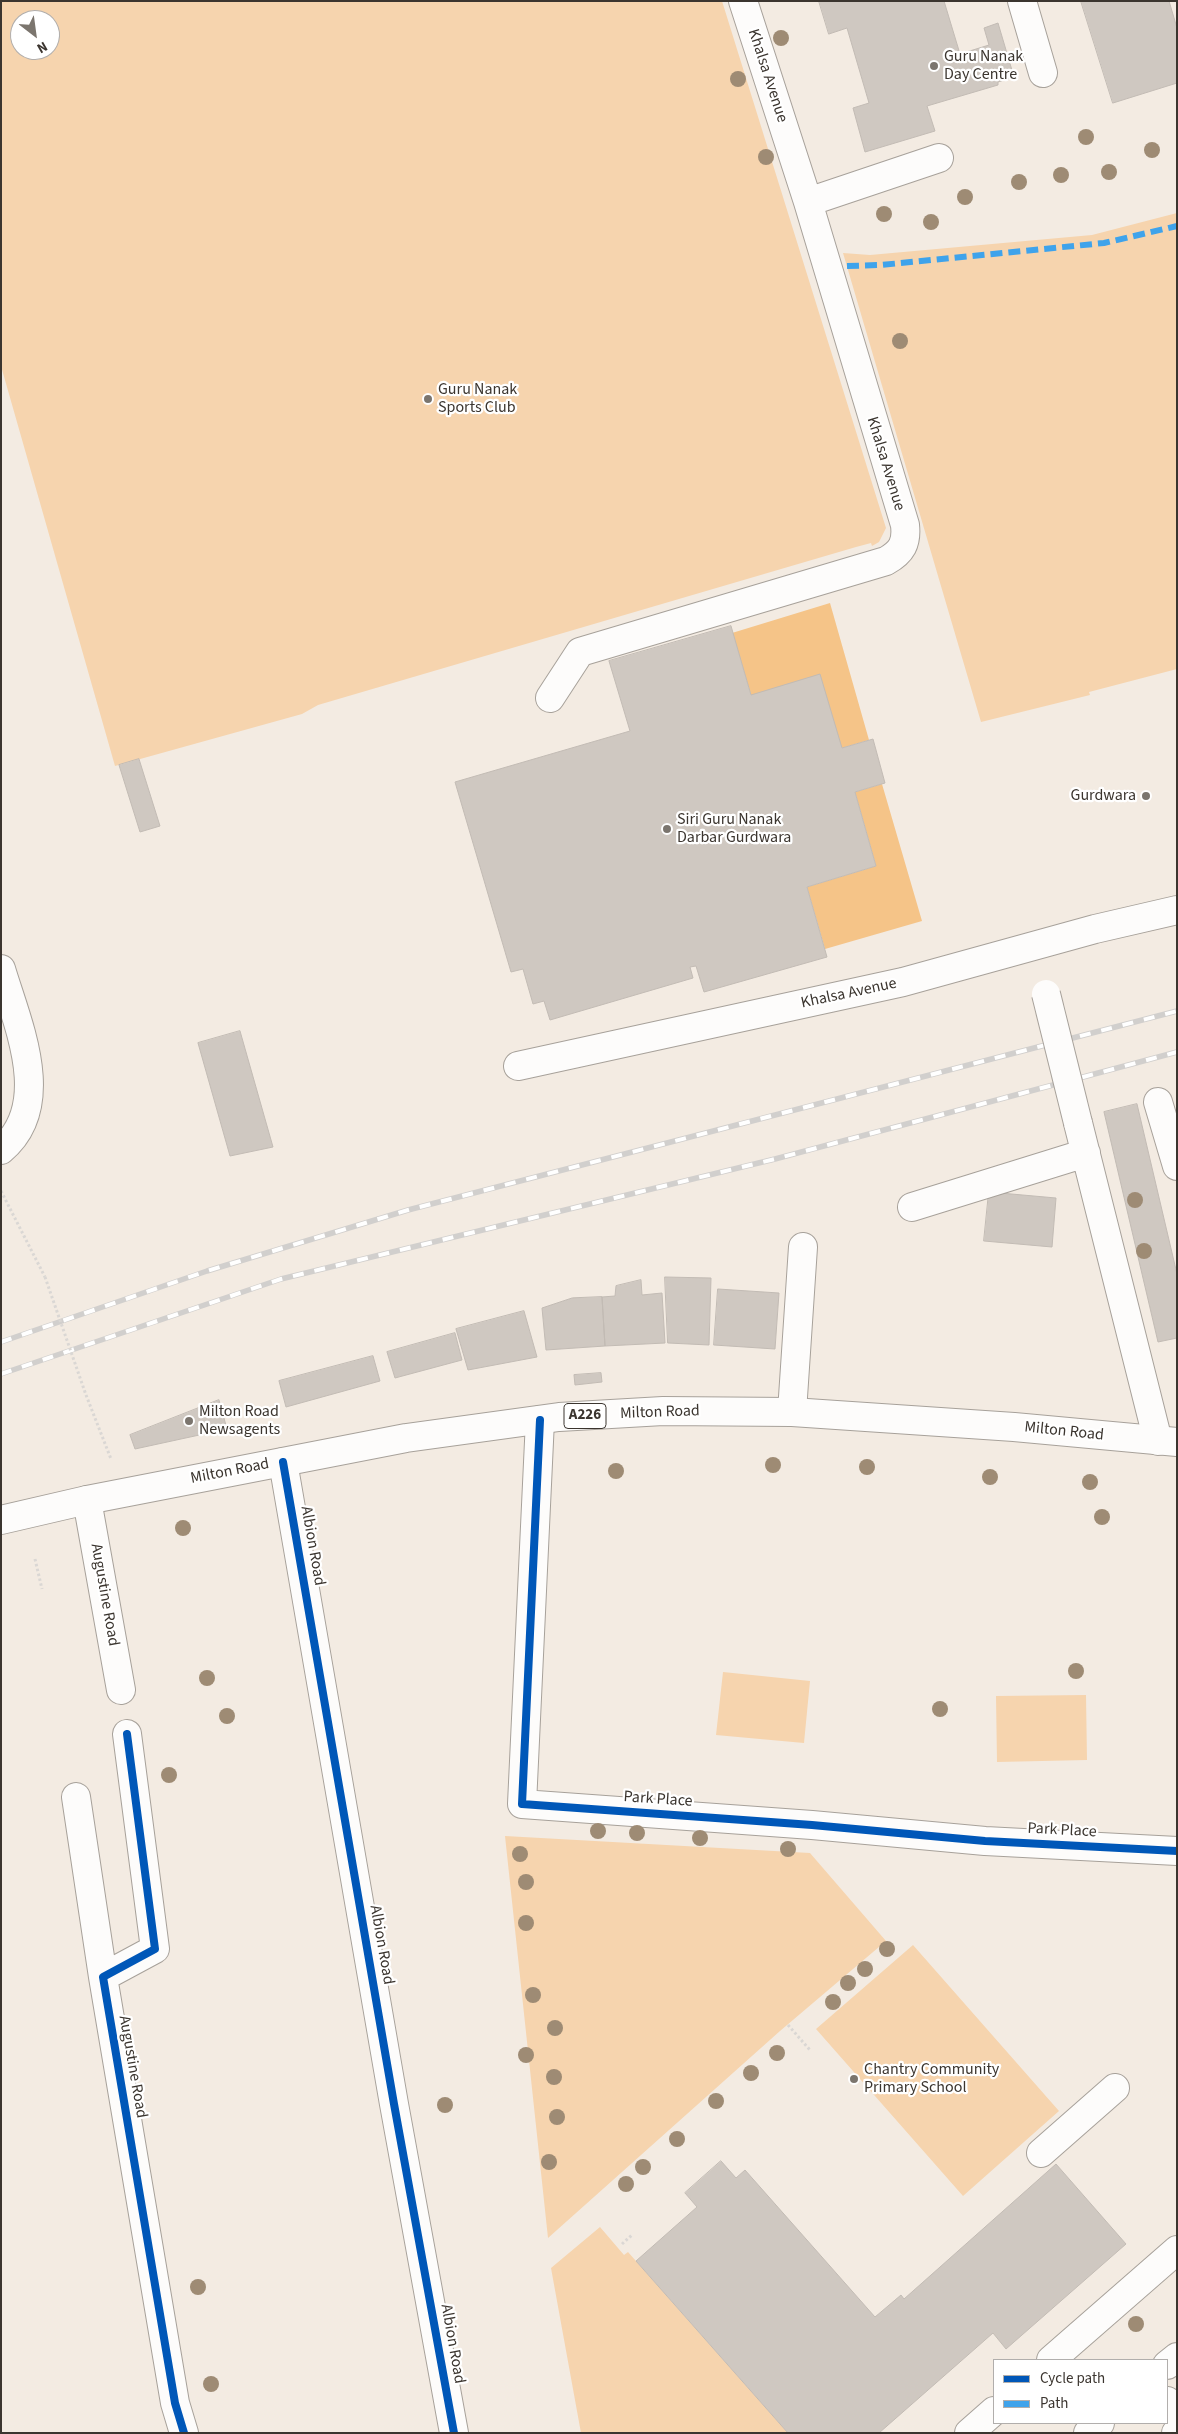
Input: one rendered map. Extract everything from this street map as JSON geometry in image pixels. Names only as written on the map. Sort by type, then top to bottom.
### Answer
[{"type":"street","name":"Khalsa Avenue","points":[[550,698],[580,652],[886,561],[898,554],[904,545],[905,525],[837,266],[808,202],[743,1]]},
{"type":"street","points":[[1022,1],[1044,73]]},
{"type":"street","points":[[808,202],[939,158]]},
{"type":"street","name":"Khalsa Avenue","points":[[518,1066],[904,982],[1095,929],[1177,910]]},
{"type":"street","points":[[1,969],[28,1064],[30,1083],[27,1104],[21,1124],[11,1141],[1,1150]]},
{"type":"street","points":[[1046,994],[1086,1153],[1167,1442]]},
{"type":"street","points":[[1158,1102],[1177,1166]]},
{"type":"street","points":[[912,1207],[1086,1153]]},
{"type":"street","points":[[792,1412],[804,1247]]},
{"type":"street","name":"Milton Road","points":[[1,1520],[87,1500],[406,1438],[540,1420],[663,1411],[792,1412],[1014,1427],[1167,1442]]},
{"type":"street","name":"Park Place","points":[[540,1420],[522,1804],[812,1825],[985,1841],[1177,1851]]},
{"type":"street","name":"Albion Road","points":[[283,1462],[394,2104],[454,2433]]},
{"type":"street","name":"Augustine Road","points":[[87,1500],[121,1690]]},
{"type":"street","points":[[102,1977],[155,1949],[127,1734]]},
{"type":"street","name":"Augustine Road","points":[[76,1796],[102,1977],[175,2403],[184,2433]]},
{"type":"street","points":[[1041,2153],[1116,2088]]},
{"type":"street","points":[[1052,2359],[1177,2250]]},
{"type":"street","points":[[1168,2365],[1177,2356]]},
{"type":"street","points":[[1168,2402],[1177,2413]]},
{"type":"street","points":[[969,2433],[993,2411]]},
{"type":"street","points":[[1088,2433],[1099,2424]]},
{"type":"path","points":[[1,1191],[45,1277],[86,1395],[112,1462]]},
{"type":"path","points":[[35,1559],[42,1589]]},
{"type":"path","points":[[788,2025],[810,2050]]},
{"type":"path","points":[[622,2244],[633,2234]]},
{"type":"shaded area","name":"Guru Nanak Sports Club","points":[[1,1],[722,1],[886,528],[879,542],[872,546],[871,543],[856,547],[318,705],[302,714],[115,766],[1,366]]},
{"type":"shaded area","points":[[1177,213],[1177,669],[1089,692],[1090,695],[981,722],[843,253],[870,255],[1092,235]]},
{"type":"shaded area","points":[[830,603],[869,740],[842,748],[751,695],[732,633]]},
{"type":"shaded area","points":[[882,784],[922,921],[825,949],[807,887],[876,866],[855,792]]},
{"type":"shaded area","points":[[723,1672],[810,1681],[804,1743],[716,1735]]},
{"type":"shaded area","points":[[1086,1695],[1087,1760],[997,1762],[996,1696]]},
{"type":"shaded area","points":[[505,1836],[810,1853],[886,1941],[780,2031],[548,2238]]},
{"type":"shaded area","points":[[913,1945],[1059,2111],[963,2196],[816,2029]]},
{"type":"shaded area","points":[[600,2227],[624,2255],[628,2252],[788,2433],[581,2433],[551,2268]]},
{"type":"building","name":"Guru Nanak Day Centre","points":[[819,1],[944,1],[960,54],[989,45],[984,28],[998,23],[1014,77],[998,82],[998,85],[927,106],[935,131],[865,152],[853,108],[869,103],[847,28],[829,34]]},
{"type":"building","points":[[1081,1],[1169,1],[1177,28],[1177,83],[1113,103]]},
{"type":"building","name":"Siri Guru Nanak Darbar Gurdwara","points":[[731,626],[751,695],[820,674],[842,748],[873,739],[885,783],[855,792],[876,866],[807,887],[827,957],[704,992],[696,966],[690,967],[693,978],[550,1020],[544,1001],[533,1004],[523,969],[511,972],[455,782],[630,731],[609,661]]},
{"type":"building","points":[[139,759],[160,826],[140,832],[119,765]]},
{"type":"building","points":[[240,1031],[273,1147],[230,1156],[198,1043]]},
{"type":"building","points":[[1137,1104],[1177,1274],[1177,1338],[1158,1342],[1104,1112]]},
{"type":"building","points":[[989,1192],[1056,1198],[1052,1247],[984,1241]]},
{"type":"building","points":[[665,1277],[711,1278],[709,1345],[668,1343]]},
{"type":"building","points":[[641,1280],[642,1295],[662,1293],[665,1343],[605,1346],[602,1297],[615,1296],[616,1286]]},
{"type":"building","points":[[718,1289],[779,1293],[775,1349],[714,1345]]},
{"type":"building","points":[[602,1297],[605,1346],[546,1350],[542,1308],[572,1298]]},
{"type":"building","points":[[524,1311],[537,1357],[468,1370],[456,1329]]},
{"type":"building","points":[[455,1333],[462,1360],[395,1378],[387,1352]]},
{"type":"building","points":[[373,1356],[380,1381],[286,1407],[279,1381]]},
{"type":"building","points":[[601,1373],[602,1382],[575,1385],[574,1375]]},
{"type":"building","points":[[219,1400],[227,1429],[135,1449],[130,1435]]},
{"type":"building","points":[[721,2161],[736,2178],[745,2170],[875,2317],[901,2295],[904,2299],[1056,2164],[1126,2244],[1006,2349],[993,2333],[879,2433],[788,2433],[636,2261],[697,2207],[685,2193]]},
{"type":"railway","points":[[1,1342],[207,1271],[408,1210],[1177,1011]]},
{"type":"railway","points":[[1,1374],[281,1279],[775,1159],[1177,1052]]},
{"type":"marked path","points":[[847,266],[881,265],[1104,243],[1177,226]]},
{"type":"cycle path","points":[[540,1420],[522,1804],[812,1825],[985,1841],[1177,1851]]},
{"type":"cycle path","points":[[283,1462],[394,2104],[454,2433]]},
{"type":"cycle path","points":[[127,1734],[155,1949],[103,1977],[175,2403],[184,2433]]},
{"type":"place","name":"Guru Nanak Day Centre","points":[[934,66]]},
{"type":"place","name":"Guru Nanak Sports Club","points":[[428,399]]},
{"type":"place","name":"Gurdwara","points":[[1146,796]]},
{"type":"place","name":"Siri Guru Nanak Darbar Gurdwara","points":[[667,829]]},
{"type":"place","name":"Milton Road Newsagents","points":[[189,1421]]},
{"type":"place","name":"Chantry Community Primary School","points":[[854,2079]]}]
